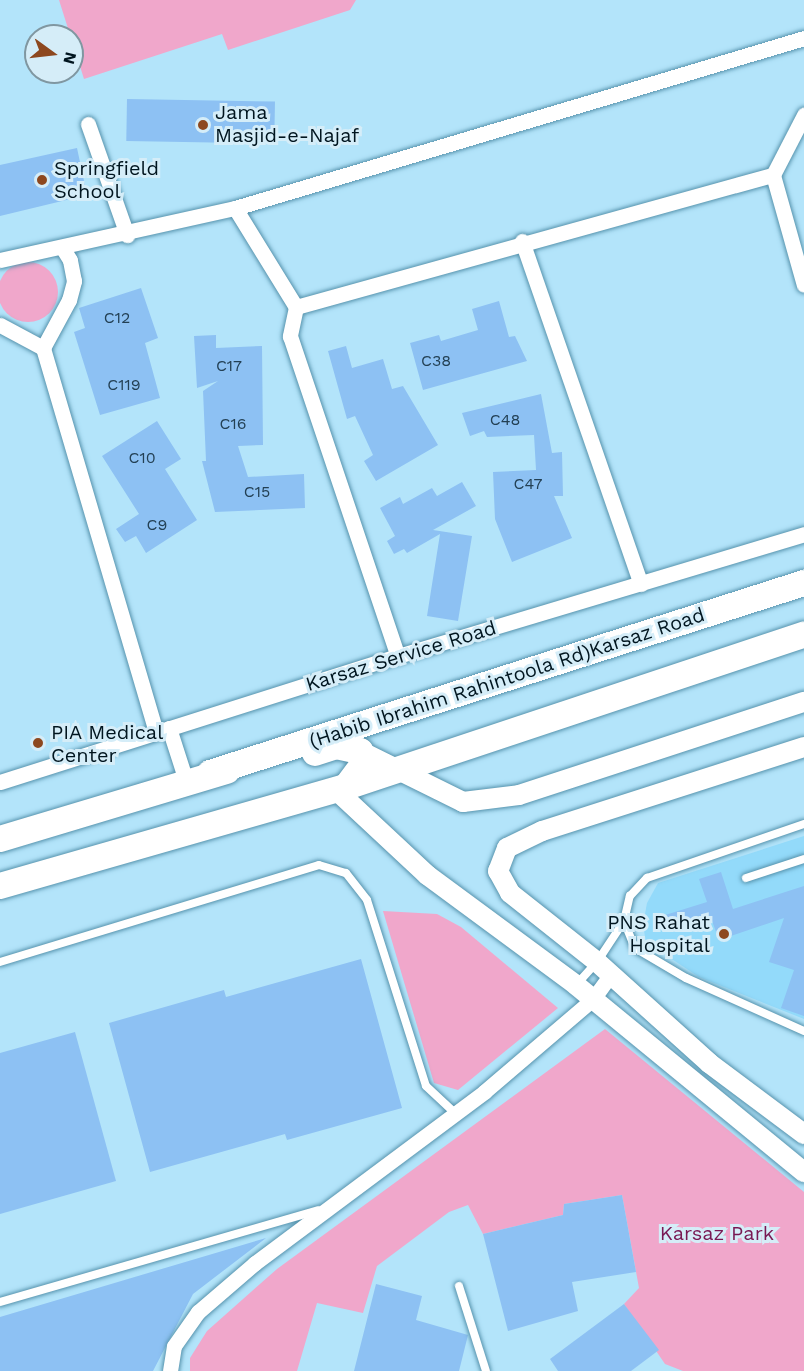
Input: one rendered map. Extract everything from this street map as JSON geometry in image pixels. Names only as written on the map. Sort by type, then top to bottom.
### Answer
[{"type":"highway","name":"(Habib Ibrahim Rahintoola Rd)Karsaz Road","points":[[210,773],[804,583]]},
{"type":"highway","points":[[0,886],[341,788],[804,635]]},
{"type":"highway","points":[[0,839],[210,773],[292,762],[336,746],[360,751],[364,763],[341,788]]},
{"type":"street","points":[[0,260],[127,235],[235,208],[804,38]]},
{"type":"street","points":[[804,115],[773,175],[804,285]]},
{"type":"street","points":[[88,124],[127,235]]},
{"type":"street","points":[[296,307],[522,242],[773,175]]},
{"type":"street","points":[[235,208],[296,307],[290,336],[398,656]]},
{"type":"street","points":[[522,242],[641,584]]},
{"type":"street","points":[[43,348],[69,300],[74,281],[62,247]]},
{"type":"street","points":[[0,325],[43,348],[163,730],[186,781]]},
{"type":"street","name":"Karsaz Service Road","points":[[0,782],[398,656],[804,534]]},
{"type":"street","points":[[360,751],[463,802],[519,795],[804,702]]},
{"type":"street","points":[[785,1157],[803,1133],[709,1063],[604,968],[510,893],[498,871],[507,848],[542,831],[804,747]]},
{"type":"street","points":[[341,788],[427,875],[576,985],[804,1172]]},
{"type":"street","points":[[170,1371],[174,1346],[198,1312],[255,1263],[456,1114],[592,999],[604,968]]},
{"type":"lane","points":[[576,985],[604,968],[624,921],[630,896],[647,878],[804,824]]},
{"type":"lane","points":[[746,878],[804,859]]},
{"type":"lane","points":[[0,962],[319,865],[346,873],[367,900],[426,1086],[456,1114]]},
{"type":"lane","points":[[624,921],[635,948],[686,978],[804,1031]]},
{"type":"lane","points":[[0,1302],[336,1205]]},
{"type":"lane","points":[[459,1286],[486,1371]]},
{"type":"shaded area","name":"PNS Rahat Hospital","points":[[804,836],[804,1019],[699,977],[646,942],[643,925],[647,903],[658,883]]},
{"type":"green space","points":[[59,0],[356,0],[350,10],[228,50],[222,34],[84,79],[84,24],[67,24]]},
{"type":"green space","points":[[28,262],[45,267],[53,275],[58,292],[53,309],[45,317],[28,322],[11,317],[3,309],[-2,292],[3,275],[11,267]]},
{"type":"green space","points":[[383,911],[437,914],[461,927],[558,1008],[458,1090],[434,1083]]},
{"type":"green space","name":"Karsaz Park","points":[[605,1029],[804,1192],[804,1371],[683,1371],[665,1364],[624,1304],[639,1288],[622,1195],[564,1204],[563,1215],[483,1234],[468,1205],[449,1212],[377,1266],[363,1313],[317,1303],[297,1371],[190,1371],[190,1358],[207,1331],[277,1269]]},
{"type":"building","name":"Jama Masjid-e-Najaf","points":[[127,99],[275,102],[274,144],[126,141]]},
{"type":"building","name":"Springfield School","points":[[77,148],[87,195],[0,216],[0,165]]},
{"type":"building","points":[[141,288],[158,338],[145,343],[160,398],[100,415],[74,332],[85,328],[79,308]]},
{"type":"building","points":[[499,301],[509,337],[515,336],[527,361],[423,390],[410,343],[439,335],[441,341],[478,330],[472,309]]},
{"type":"building","points":[[216,335],[216,348],[262,346],[263,445],[238,446],[248,477],[304,474],[305,508],[215,512],[202,461],[206,461],[203,391],[218,381],[197,388],[194,336]]},
{"type":"building","points":[[346,346],[352,368],[383,359],[392,389],[403,386],[438,445],[376,481],[364,461],[373,455],[355,416],[347,419],[328,351]]},
{"type":"building","points":[[541,394],[552,453],[562,452],[563,496],[554,496],[572,538],[512,562],[495,519],[493,472],[536,470],[534,435],[487,437],[484,431],[470,436],[462,413]]},
{"type":"building","points":[[157,421],[181,459],[165,469],[197,520],[146,553],[136,536],[125,542],[116,529],[139,514],[102,456]]},
{"type":"building","points":[[462,482],[476,506],[433,530],[472,536],[458,621],[427,616],[440,534],[407,553],[404,549],[394,554],[387,541],[395,536],[380,508],[400,497],[403,504],[432,488],[437,496]]},
{"type":"building","points":[[721,872],[733,909],[804,886],[804,1016],[781,1008],[794,970],[769,962],[784,918],[719,940],[711,918],[666,931],[662,916],[707,902],[699,879]]},
{"type":"building","points":[[361,959],[402,1108],[287,1140],[285,1134],[150,1172],[109,1023],[224,990],[226,997]]},
{"type":"building","points":[[75,1032],[116,1181],[0,1214],[0,1053]]},
{"type":"building","points":[[622,1195],[636,1272],[572,1282],[578,1311],[508,1331],[483,1234],[563,1215],[564,1204]]},
{"type":"building","points":[[266,1238],[193,1294],[153,1371],[0,1371],[0,1317]]},
{"type":"building","points":[[376,1284],[422,1296],[416,1320],[468,1335],[459,1371],[354,1371]]},
{"type":"building","points":[[624,1304],[659,1350],[631,1371],[558,1371],[550,1359]]},
{"type":"place","name":"Jama Masjid-e-Najaf","points":[[203,125]]},
{"type":"place","name":"Springfield School","points":[[42,180]]},
{"type":"place","name":"PIA Medical Center","points":[[38,743]]},
{"type":"place","name":"PNS Rahat Hospital","points":[[724,934]]}]
